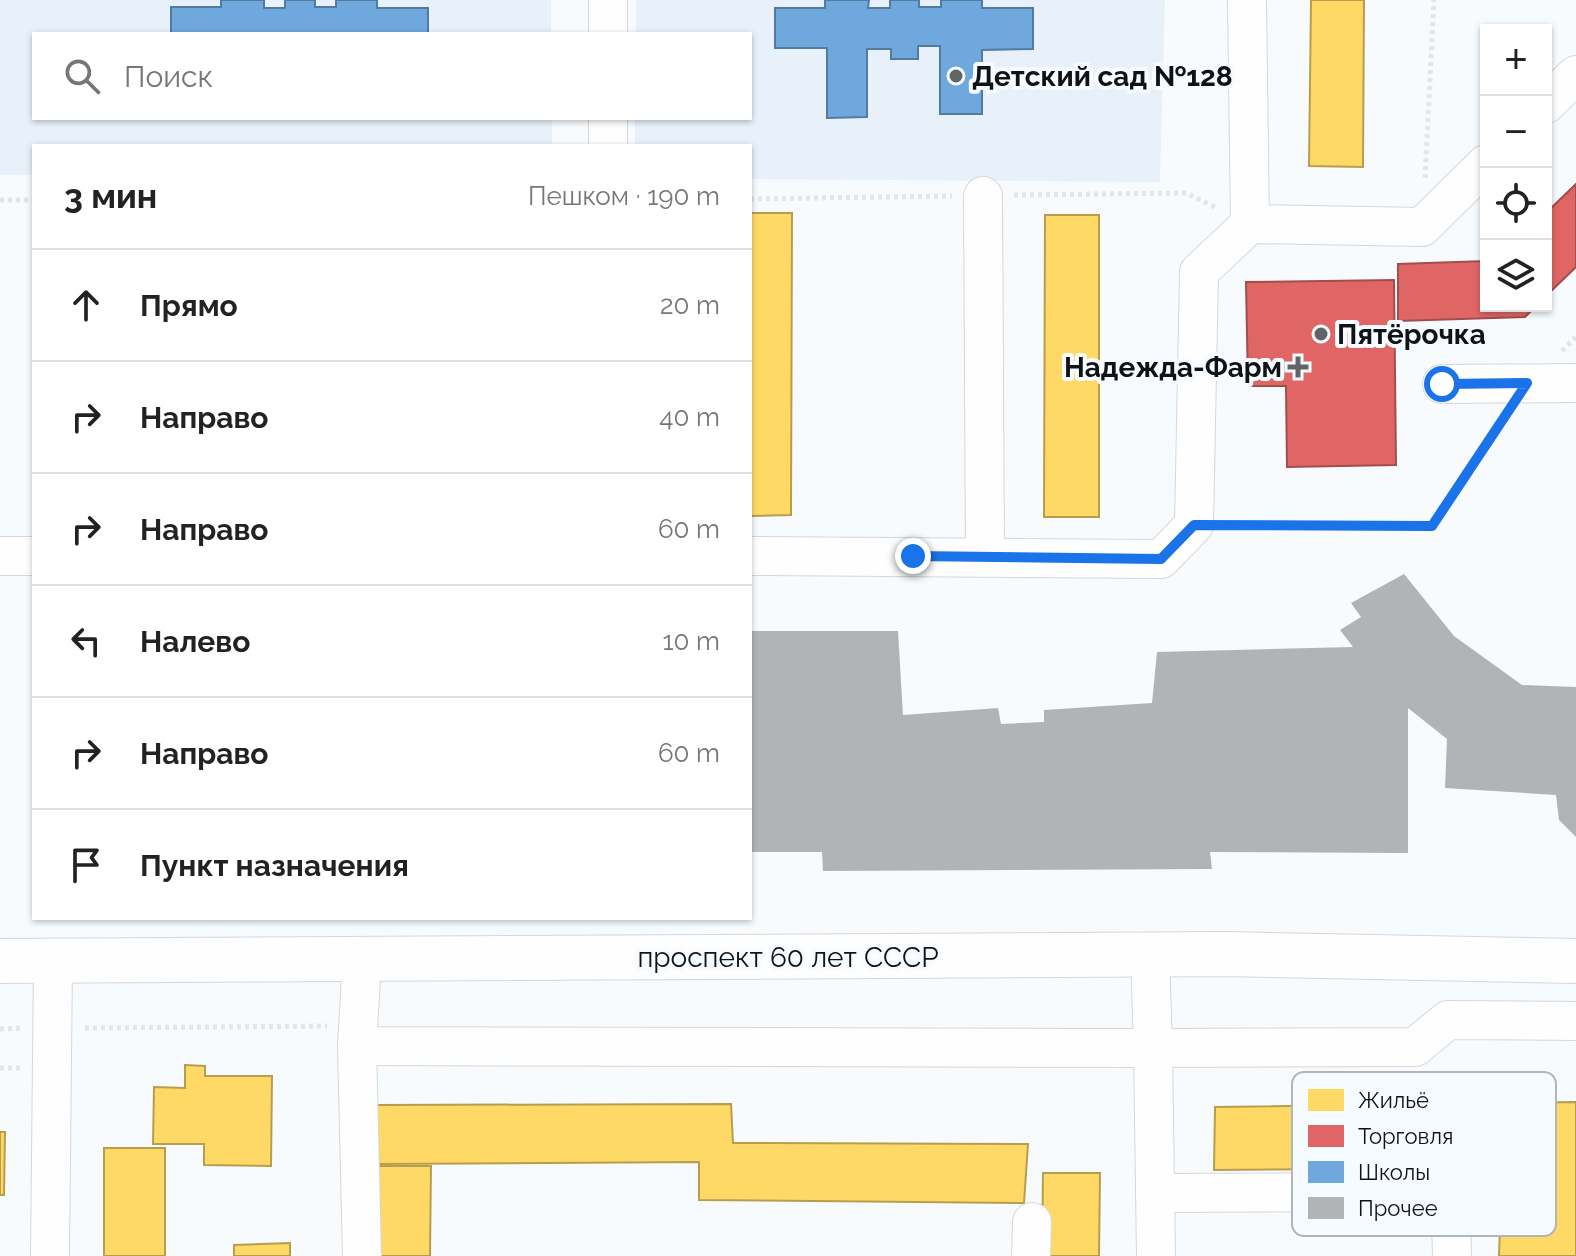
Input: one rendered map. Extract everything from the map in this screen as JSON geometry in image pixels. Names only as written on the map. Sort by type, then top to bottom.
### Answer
[{"type":"main road","name":"проспект 60 лет СССР","points":[[0,961],[1150,954],[1576,961]]},
{"type":"lane","points":[[608,0],[608,32]]},
{"type":"lane","points":[[1247,0],[1250,224]]},
{"type":"lane","points":[[1552,98],[1576,75]]},
{"type":"lane","points":[[608,120],[608,144]]},
{"type":"lane","points":[[752,556],[1161,559],[1194,525],[1199,272],[1250,224],[1422,227],[1482,168]]},
{"type":"lane","points":[[983,196],[985,557]]},
{"type":"lane","points":[[1442,384],[1576,383]]},
{"type":"lane","points":[[0,556],[32,556]]},
{"type":"lane","points":[[1150,954],[1156,1256]]},
{"type":"lane","points":[[362,959],[357,1046],[362,1256]]},
{"type":"lane","points":[[50,1256],[53,961]]},
{"type":"lane","points":[[357,1046],[1415,1047],[1448,1020],[1576,1021]]},
{"type":"lane","points":[[1155,1193],[1292,1192]]},
{"type":"lane","points":[[1452,1236],[1452,1256]]},
{"type":"path","points":[[1422,227],[1434,0]]},
{"type":"path","points":[[0,200],[32,200]]},
{"type":"path","points":[[1194,525],[1432,526],[1527,383],[1576,337]]},
{"type":"shaded area","points":[[0,0],[551,0],[551,32],[32,32],[32,120],[552,120],[552,144],[32,144],[32,175],[0,175]]},
{"type":"shaded area","name":"Детский сад №128","points":[[636,0],[1165,0],[1160,182],[752,179],[752,144],[635,144],[635,120],[752,120],[752,32],[636,32]]},
{"type":"building: Жильё","points":[[1311,0],[1364,0],[1363,167],[1309,166]]},
{"type":"building: Жильё","points":[[752,213],[792,213],[791,515],[752,516]]},
{"type":"building: Жильё","points":[[1045,215],[1099,215],[1099,517],[1044,517]]},
{"type":"building: Жильё","points":[[185,1065],[205,1066],[205,1076],[272,1076],[271,1166],[204,1165],[204,1144],[153,1144],[154,1087],[185,1088]]},
{"type":"building: Жильё","points":[[1556,1102],[1576,1102],[1576,1256],[1499,1256],[1500,1236],[1556,1236]]},
{"type":"building: Жильё","points":[[731,1104],[733,1143],[1028,1144],[1024,1203],[699,1200],[699,1162],[377,1164],[377,1105]]},
{"type":"building: Жильё","points":[[1292,1106],[1292,1169],[1214,1170],[1215,1107]]},
{"type":"building: Жильё","points":[[0,1132],[5,1132],[4,1195],[0,1195]]},
{"type":"building: Жильё","points":[[104,1148],[165,1148],[165,1256],[104,1256]]},
{"type":"building: Жильё","points":[[374,1166],[431,1166],[430,1256],[372,1256]]},
{"type":"building: Жильё","points":[[1043,1173],[1100,1173],[1099,1256],[1042,1256]]},
{"type":"building: Жильё","points":[[290,1243],[290,1256],[234,1256],[234,1245]]},
{"type":"building: Торговля","points":[[1576,184],[1576,267],[1552,290],[1552,240],[1552,207]]},
{"type":"building: Торговля","points":[[1480,261],[1480,312],[1530,312],[1525,317],[1398,321],[1398,264]]},
{"type":"building: Торговля","name":"Пятёрочка","points":[[1394,280],[1396,465],[1287,467],[1286,386],[1248,386],[1246,282]]},
{"type":"building: Школы","points":[[221,0],[264,0],[264,8],[285,8],[285,0],[315,0],[315,7],[336,7],[336,0],[377,0],[377,8],[428,8],[428,32],[171,32],[171,7],[221,7]]},
{"type":"building: Школы","points":[[825,0],[869,0],[868,8],[890,8],[890,0],[919,0],[919,7],[941,7],[941,0],[982,0],[982,8],[1033,8],[1033,49],[982,50],[982,114],[940,114],[940,46],[918,46],[918,59],[891,59],[891,49],[867,49],[867,117],[827,118],[827,48],[775,48],[775,8],[825,8]]},
{"type":"building: Прочее","points":[[1404,574],[1454,636],[1522,685],[1576,687],[1576,837],[1559,820],[1556,795],[1445,788],[1447,739],[1408,708],[1408,853],[1210,852],[1212,869],[823,871],[822,852],[752,852],[752,631],[898,631],[903,715],[998,708],[1001,724],[1044,722],[1044,710],[1152,703],[1157,652],[1353,647],[1340,630],[1361,617],[1351,603]]},
{"type":"place","name":"Детский сад №128","points":[[956,76]]},
{"type":"place","name":"Пятёрочка","points":[[1321,334]]},
{"type":"place","name":"Надежда-Фарм","points":[[1298,367]]},
{"type":"route","points":[[913,556],[1161,559],[1194,525],[1432,526],[1527,383],[1442,384]]}]
